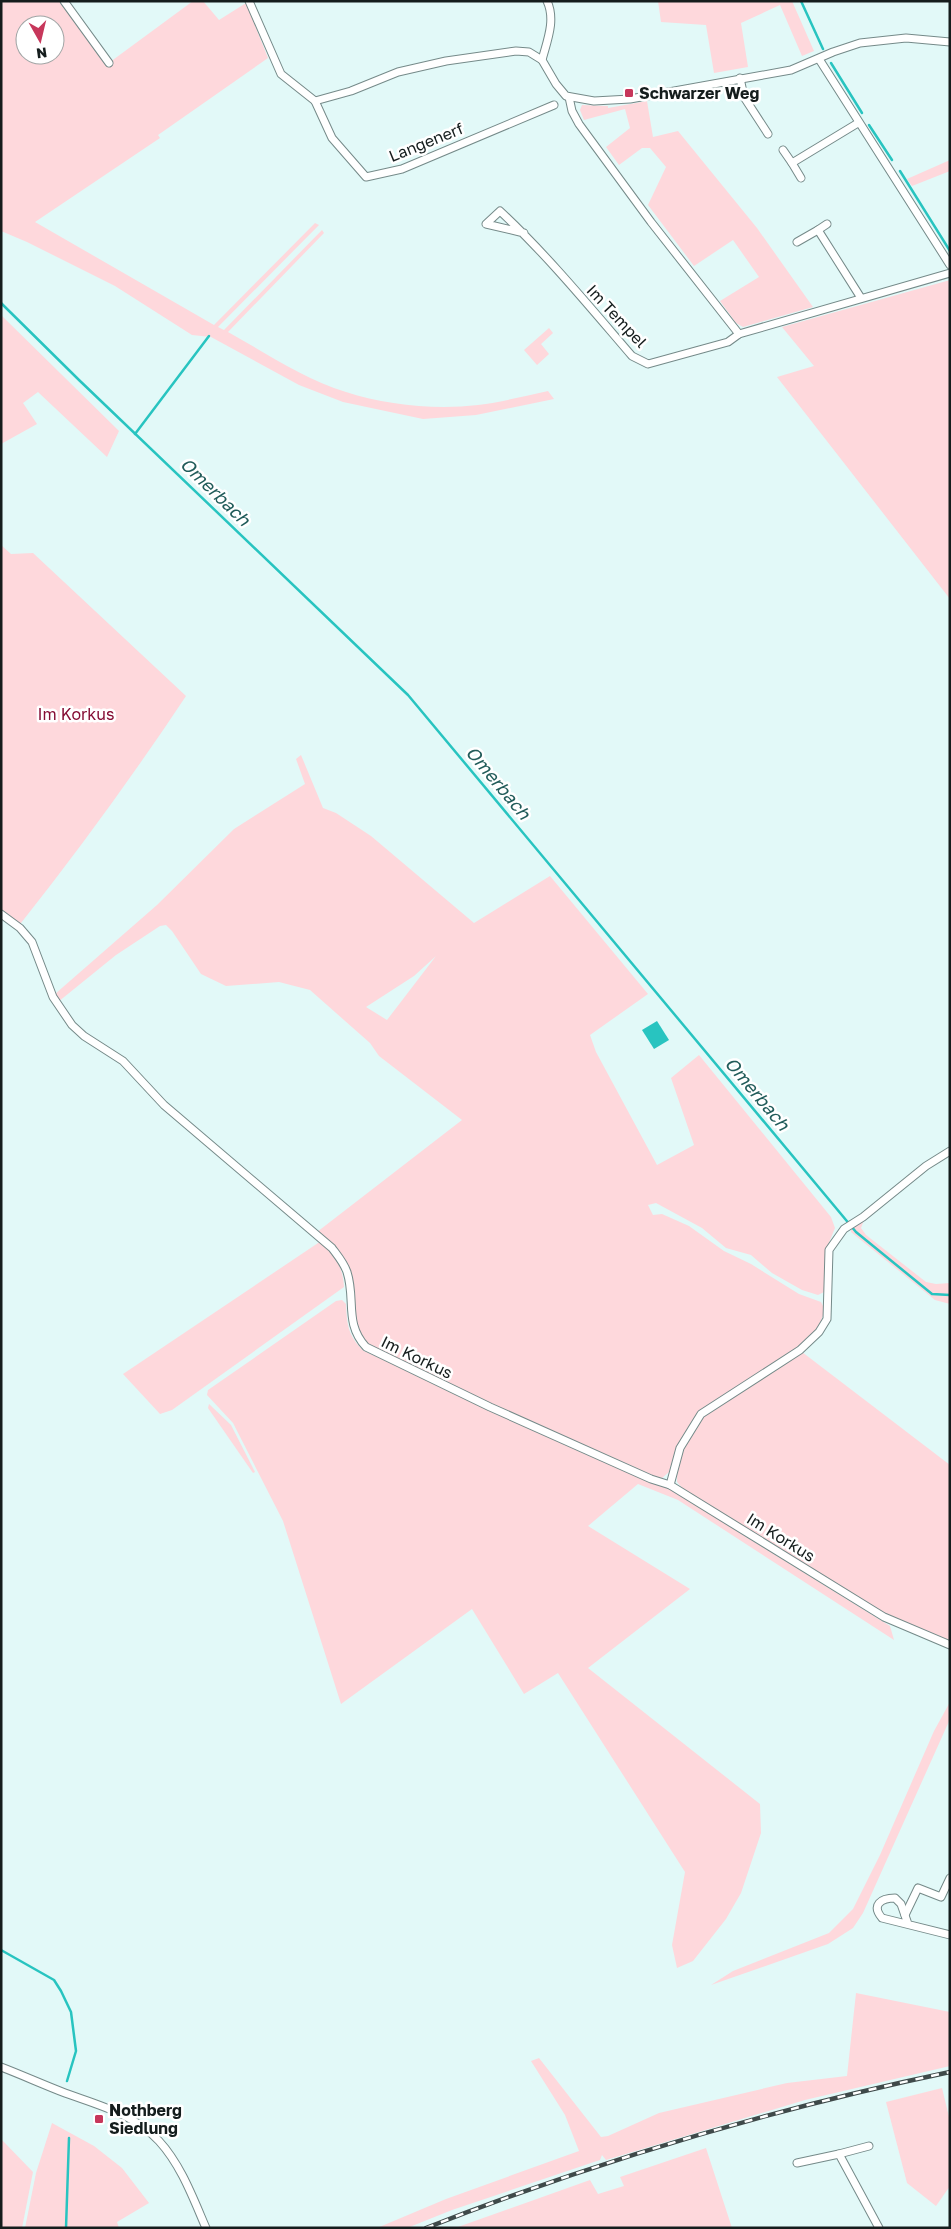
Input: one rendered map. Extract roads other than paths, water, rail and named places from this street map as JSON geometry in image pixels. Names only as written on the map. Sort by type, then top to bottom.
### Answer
[{"type":"street","points":[[64,1],[109,63]]},
{"type":"street","points":[[250,1],[281,74],[315,100],[351,91],[398,72],[446,61],[516,51],[529,52],[542,60],[560,90],[569,97],[594,101],[630,99],[791,70],[860,43],[906,38],[950,42]]},
{"type":"street","points":[[542,60],[551,22],[547,1]]},
{"type":"street","points":[[819,59],[950,265]]},
{"type":"street","points":[[740,78],[744,97],[768,134]]},
{"type":"street","points":[[569,97],[572,111],[579,124],[651,222],[739,334]]},
{"type":"street","name":"Langenerf","points":[[315,100],[332,138],[366,177],[402,169],[554,105]]},
{"type":"street","points":[[792,163],[858,123]]},
{"type":"street","points":[[783,150],[801,178]]},
{"type":"street","name":"Im Tempel","points":[[524,233],[486,224],[500,210],[524,233],[632,356],[648,364],[728,342],[739,334],[950,273]]},
{"type":"street","points":[[798,242],[827,224]]},
{"type":"street","points":[[818,230],[861,298]]},
{"type":"street","name":"Im Korkus","points":[[1,914],[20,928],[32,942],[53,997],[72,1026],[89,1040],[123,1061],[164,1105],[332,1248],[347,1272],[353,1328],[358,1338],[366,1347],[490,1407],[651,1479],[670,1485],[884,1617],[950,1645]]},
{"type":"street","points":[[670,1485],[680,1448],[700,1414],[800,1350],[819,1332],[826,1319],[829,1250],[850,1224],[926,1166],[950,1151]]},
{"type":"street","points":[[906,1915],[918,1888],[942,1897],[950,1878]]},
{"type":"street","points":[[908,1924],[906,1915],[895,1898],[886,1898],[880,1901],[877,1906],[882,1918],[950,1935]]},
{"type":"street","points":[[1,2067],[108,2108],[144,2128],[159,2141],[175,2162],[189,2187],[206,2228]]},
{"type":"street","points":[[797,2163],[870,2146]]},
{"type":"street","points":[[839,2154],[879,2228]]},
{"type":"water","points":[[657,1021],[669,1040],[654,1049],[642,1030]]},
{"type":"waterway","points":[[801,1],[823,49]]},
{"type":"waterway","points":[[831,63],[862,113]]},
{"type":"waterway","points":[[869,125],[892,160]]},
{"type":"waterway","points":[[900,171],[950,251]]},
{"type":"waterway","name":"Omerbach","points":[[1,303],[408,695],[856,1232],[932,1294],[950,1295]]},
{"type":"waterway","points":[[135,434],[209,336]]},
{"type":"waterway","points":[[1,1950],[54,1980],[61,1991],[71,2012],[76,2051],[67,2081]]},
{"type":"waterway","points":[[66,2228],[69,2138]]},
{"type":"railway","points":[[426,2228],[554,2181],[685,2139],[817,2103],[950,2072]]},
{"type":"place","name":"Schwarzer Weg","points":[[629,93]]},
{"type":"place","name":"Nothberg Siedlung","points":[[99,2119]]}]
